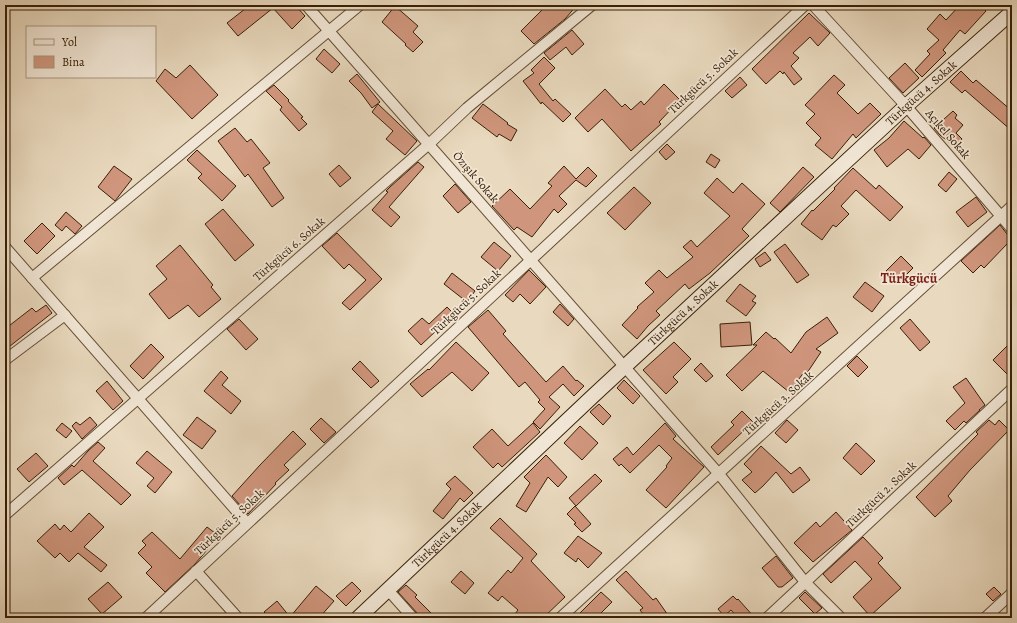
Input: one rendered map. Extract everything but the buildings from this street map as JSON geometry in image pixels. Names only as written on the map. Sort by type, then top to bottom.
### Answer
[{"type":"main road","name":"Türkgücü 4. Sokak","points":[[358,618],[906,106],[1012,12]]},
{"type":"street","name":"Özışık Sokak","points":[[306,5],[719,474],[805,582],[841,618]]},
{"type":"street","points":[[32,278],[360,5]]},
{"type":"street","name":"Türkgücü 6. Sokak","points":[[5,515],[429,144],[467,108],[592,5]]},
{"type":"street","name":"Türkgücü 5. Sokak","points":[[146,618],[247,522],[805,5]]},
{"type":"street","name":"Açıkel Sokak","points":[[813,5],[906,106],[1012,229]]},
{"type":"street","name":"Türkgücü 3. Sokak","points":[[560,618],[1012,206]]},
{"type":"street","points":[[5,247],[247,522]]},
{"type":"street","points":[[5,360],[64,315]]},
{"type":"street","name":"Türkgücü 2. Sokak","points":[[767,618],[1012,389]]},
{"type":"street","points":[[196,571],[238,618]]},
{"type":"street","points":[[388,590],[413,618]]},
{"type":"street","points":[[984,618],[1012,593]]},
{"type":"district","name":"Türkgücü","points":[[909,278]]}]
